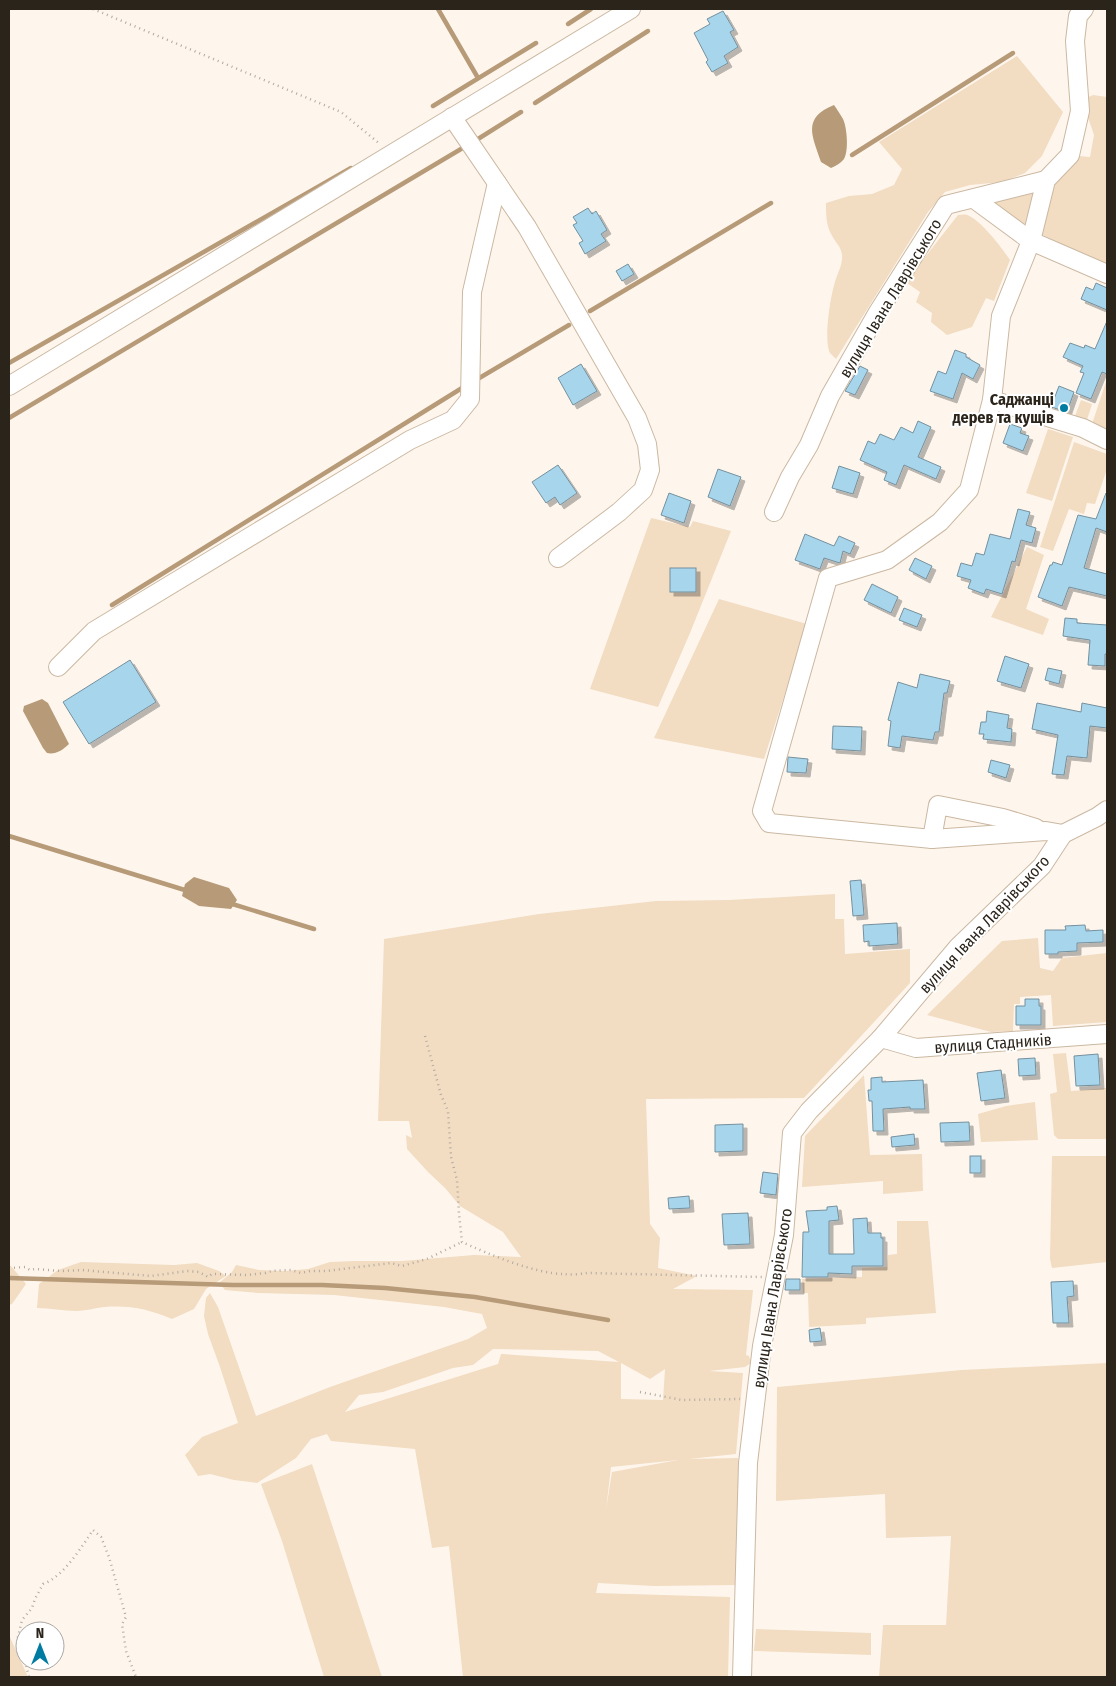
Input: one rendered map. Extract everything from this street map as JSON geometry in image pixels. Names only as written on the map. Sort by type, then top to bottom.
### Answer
[{"type":"street","points":[[9,386],[631,9]]},
{"type":"street","points":[[1084,9],[1078,16],[1075,41],[1080,111],[1070,154],[1046,180],[1031,241],[1001,316],[992,400],[969,490],[940,522],[887,560],[828,578],[762,812],[768,823],[932,839],[1055,833],[1097,817],[1107,810]]},
{"type":"street","points":[[452,117],[527,227],[637,418],[647,444],[650,470],[642,490],[619,512],[558,558]]},
{"type":"street","name":"вулиця Івана Лаврівського","points":[[774,512],[790,477],[809,445],[830,396],[946,205],[1046,180]]},
{"type":"street","points":[[58,667],[94,631],[410,440],[453,420],[470,399],[472,292],[497,183]]},
{"type":"street","points":[[974,198],[1031,241],[1107,274]]},
{"type":"street","points":[[992,400],[1083,428],[1107,440]]},
{"type":"street","points":[[932,839],[938,805],[1004,818],[1055,833]]},
{"type":"street","name":"вулиця Івана Лаврівського","points":[[742,1677],[748,1463],[762,1346],[784,1234],[792,1133],[809,1111],[881,1038],[958,947],[1042,866],[1055,833]]},
{"type":"street","name":"вулиця Стадників","points":[[881,1038],[916,1048],[1107,1034]]},
{"type":"path","points":[[94,9],[341,112],[391,153]]},
{"type":"path","points":[[425,1036],[441,1095],[448,1111],[451,1157],[457,1180],[462,1242]]},
{"type":"path","points":[[9,1268],[25,1267],[30,1270],[61,1271],[82,1270],[151,1276],[179,1271],[199,1272],[208,1277],[212,1274],[247,1275],[291,1270],[301,1273],[391,1263],[402,1266],[427,1259],[462,1242]]},
{"type":"path","points":[[462,1242],[484,1252],[520,1264],[562,1274],[750,1275],[776,1278]]},
{"type":"path","points":[[640,1392],[682,1400],[756,1398]]},
{"type":"path","points":[[22,1621],[32,1608],[43,1584],[53,1580],[75,1557],[93,1530],[101,1537],[116,1579],[126,1617],[122,1624],[126,1652],[136,1677]]},
{"type":"shaded area","points":[[1017,56],[1063,112],[1042,156],[1025,173],[1002,182],[970,185],[945,192],[928,212],[836,359],[830,353],[827,337],[832,292],[841,265],[842,255],[828,226],[826,203],[849,196],[872,194],[894,185],[902,169],[879,142]]},
{"type":"shaded area","points":[[1093,95],[1107,97],[1107,266],[1039,233],[1024,235],[989,203],[1045,185],[1067,172],[1079,156],[1090,157],[1094,135],[1082,100]]},
{"type":"shaded area","points":[[834,105],[843,119],[847,145],[844,159],[831,168],[821,162],[812,128],[817,116]]},
{"type":"shaded area","points":[[958,215],[967,215],[979,222],[1010,260],[994,301],[986,298],[972,327],[947,335],[931,322],[932,313],[916,302],[920,292],[907,283]]},
{"type":"shaded area","points":[[1107,379],[1107,429],[1092,424]]},
{"type":"shaded area","points":[[1081,400],[1092,404],[1086,423],[1074,419]]},
{"type":"shaded area","points":[[1048,429],[1073,437],[1052,501],[1026,493]]},
{"type":"shaded area","points":[[1074,442],[1107,454],[1107,469],[1095,504],[1087,503],[1084,514],[1069,509],[1053,551],[1040,547]]},
{"type":"shaded area","points":[[651,518],[690,527],[693,521],[731,531],[658,707],[590,689]]},
{"type":"shaded area","points":[[1027,547],[1044,555],[1026,609],[1049,619],[1043,635],[991,617]]},
{"type":"shaded area","points":[[719,599],[807,624],[764,759],[654,738]]},
{"type":"shaded area","points":[[42,699],[48,703],[69,744],[56,753],[47,753],[43,748],[23,711],[24,706]]},
{"type":"shaded area","points":[[194,877],[229,888],[237,900],[231,909],[199,906],[182,896],[185,884]]},
{"type":"shaded area","points":[[835,894],[835,919],[844,919],[845,954],[910,949],[910,983],[804,1098],[646,1099],[650,1224],[660,1238],[658,1268],[697,1276],[673,1289],[753,1290],[746,1355],[749,1356],[751,1363],[745,1367],[709,1371],[743,1373],[736,1454],[689,1459],[738,1458],[738,1585],[654,1586],[598,1583],[596,1593],[730,1597],[728,1677],[463,1677],[449,1546],[432,1548],[415,1449],[331,1441],[327,1434],[311,1439],[296,1458],[257,1483],[210,1474],[198,1476],[185,1455],[202,1437],[238,1423],[208,1334],[204,1316],[206,1298],[210,1293],[218,1307],[256,1416],[330,1387],[468,1339],[487,1328],[482,1314],[444,1307],[334,1295],[225,1290],[219,1283],[232,1272],[236,1265],[259,1270],[284,1271],[308,1269],[330,1262],[402,1261],[474,1255],[521,1257],[503,1232],[460,1206],[407,1149],[406,1135],[412,1138],[409,1121],[378,1121],[384,939],[539,914],[656,901],[729,900]],"holes":[[[493,1349],[598,1351],[619,1362],[501,1354],[498,1364],[345,1412],[359,1395],[383,1392],[453,1368],[473,1365]],[[621,1363],[650,1379],[665,1369],[663,1400],[621,1399]],[[678,1460],[612,1472],[606,1510],[611,1467]]]},
{"type":"shaded area","points":[[1038,938],[1040,968],[1053,971],[1062,958],[1107,953],[1107,1022],[1053,1026],[1051,995],[1020,997],[1020,1004],[1014,1004],[1013,1031],[991,1032],[927,1015],[1002,941]]},
{"type":"shaded area","points":[[1066,1053],[1071,1091],[1107,1088],[1107,1139],[1058,1139],[1054,1135],[1050,1094],[1057,1092],[1053,1054]]},
{"type":"shaded area","points":[[864,1075],[870,1155],[922,1154],[923,1191],[883,1194],[883,1181],[802,1187],[805,1136]]},
{"type":"shaded area","points":[[1035,1102],[1038,1140],[981,1142],[978,1114],[1006,1106]]},
{"type":"shaded area","points":[[1052,1156],[1107,1156],[1107,1262],[1052,1268],[1050,1259]]},
{"type":"shaded area","points":[[897,1221],[928,1221],[936,1313],[866,1318],[866,1324],[809,1327],[808,1293],[803,1293],[802,1279],[862,1277],[862,1268],[887,1267],[888,1255],[897,1254]]},
{"type":"shaded area","points":[[81,1262],[174,1265],[197,1263],[219,1271],[226,1276],[206,1289],[194,1309],[172,1319],[147,1310],[131,1307],[104,1307],[83,1311],[37,1308],[39,1284],[58,1270]]},
{"type":"shaded area","points":[[9,1266],[26,1284],[12,1304],[9,1305]]},
{"type":"shaded area","points":[[1107,1363],[1107,1677],[879,1677],[883,1625],[946,1625],[951,1536],[886,1538],[885,1494],[776,1501],[777,1387],[962,1370]]},
{"type":"shaded area","points":[[312,1464],[382,1677],[324,1677],[282,1541],[261,1484]]},
{"type":"shaded area","points":[[756,1629],[871,1633],[871,1655],[754,1651]]},
{"type":"shaded area","points":[[9,1635],[15,1648],[15,1671],[25,1671],[28,1677],[9,1677]]},
{"type":"building","points":[[723,11],[734,30],[730,32],[738,47],[724,56],[728,63],[712,72],[694,33],[710,24],[707,19]]},
{"type":"building","points":[[588,208],[592,214],[596,211],[607,230],[601,234],[606,241],[585,254],[579,243],[583,241],[573,225],[577,223],[573,217]]},
{"type":"building","points":[[628,264],[634,274],[622,281],[616,271]]},
{"type":"building","points":[[1096,283],[1107,288],[1107,310],[1081,299],[1086,287],[1093,290]]},
{"type":"building","points":[[1107,321],[1107,374],[1102,372],[1091,399],[1076,393],[1084,373],[1080,372],[1083,366],[1063,357],[1070,343],[1084,348],[1085,345],[1095,349]]},
{"type":"building","points":[[955,350],[966,354],[966,357],[980,365],[973,379],[962,373],[953,399],[930,391],[938,371],[946,374]]},
{"type":"building","points":[[581,364],[597,391],[573,405],[558,378]]},
{"type":"building","points":[[860,366],[868,370],[855,395],[845,391]]},
{"type":"building","points":[[1059,386],[1074,392],[1067,412],[1051,407]]},
{"type":"building","points":[[918,421],[931,427],[918,457],[941,467],[936,479],[904,465],[896,485],[884,480],[887,472],[860,460],[868,441],[875,444],[880,434],[894,440],[901,427],[913,433]]},
{"type":"building","points":[[1010,424],[1022,428],[1020,433],[1029,436],[1023,451],[1003,443]]},
{"type":"building","points":[[558,465],[577,493],[560,505],[555,497],[546,503],[532,482]]},
{"type":"building","points":[[839,466],[860,473],[853,494],[832,488]]},
{"type":"building","points":[[718,469],[741,477],[730,506],[708,497]]},
{"type":"building","points":[[669,493],[691,501],[684,523],[661,515]]},
{"type":"building","points":[[1106,493],[1107,532],[1096,528],[1084,568],[1107,574],[1107,596],[1069,587],[1062,606],[1038,597],[1050,565],[1053,562],[1062,565],[1078,515],[1096,519]]},
{"type":"building","points":[[1018,509],[1030,512],[1026,525],[1036,528],[1032,543],[1021,540],[1015,562],[1012,561],[1002,594],[986,589],[984,594],[968,588],[971,580],[957,576],[961,563],[972,566],[976,553],[984,555],[990,534],[1010,539]]},
{"type":"building","points":[[805,534],[834,546],[839,536],[855,543],[850,554],[843,551],[840,563],[824,558],[820,569],[795,560]]},
{"type":"building","points":[[915,558],[932,566],[926,579],[909,570]]},
{"type":"building","points":[[670,568],[696,568],[696,592],[670,592]]},
{"type":"building","points":[[872,584],[898,597],[891,613],[864,600]]},
{"type":"building","points":[[904,608],[922,615],[917,627],[899,620]]},
{"type":"building","points":[[1065,618],[1077,619],[1077,623],[1107,625],[1105,666],[1088,665],[1090,640],[1063,636]]},
{"type":"building","points":[[1005,656],[1029,664],[1021,688],[997,681]]},
{"type":"building","points":[[130,660],[156,702],[89,744],[63,702]]},
{"type":"building","points":[[1048,668],[1062,671],[1059,684],[1045,680]]},
{"type":"building","points":[[920,674],[950,681],[947,693],[944,693],[939,732],[935,732],[933,740],[902,736],[900,748],[888,746],[891,721],[888,720],[898,682],[917,688]]},
{"type":"building","points":[[1037,703],[1081,712],[1082,703],[1107,708],[1107,728],[1090,726],[1087,758],[1067,756],[1064,775],[1052,774],[1058,735],[1032,729]]},
{"type":"building","points":[[987,711],[1009,715],[1007,728],[1012,729],[1011,742],[983,739],[984,734],[979,734],[981,722],[986,722]]},
{"type":"building","points":[[833,726],[862,727],[861,751],[832,749]]},
{"type":"building","points":[[788,757],[808,759],[806,773],[787,772]]},
{"type":"building","points":[[991,760],[1010,765],[1006,778],[988,772]]},
{"type":"building","points":[[861,880],[864,915],[853,916],[850,881]]},
{"type":"building","points":[[897,923],[898,944],[869,946],[869,941],[864,942],[863,925]]},
{"type":"building","points":[[1085,925],[1086,931],[1103,930],[1103,942],[1077,943],[1077,951],[1045,954],[1045,930],[1066,930],[1065,926]]},
{"type":"building","points":[[1025,999],[1039,999],[1041,1025],[1016,1025],[1016,1006],[1025,1006]]},
{"type":"building","points":[[1098,1054],[1100,1085],[1076,1086],[1074,1056]]},
{"type":"building","points":[[1035,1058],[1036,1075],[1019,1076],[1018,1059]]},
{"type":"building","points":[[1001,1070],[1005,1098],[981,1101],[977,1073]]},
{"type":"building","points":[[882,1077],[882,1082],[923,1080],[925,1109],[910,1109],[910,1107],[883,1109],[884,1131],[873,1131],[872,1101],[869,1101],[868,1090],[871,1090],[871,1078]]},
{"type":"building","points":[[969,1122],[970,1141],[941,1142],[940,1123]]},
{"type":"building","points":[[743,1124],[743,1151],[715,1152],[715,1125]]},
{"type":"building","points":[[914,1134],[915,1145],[892,1147],[891,1137]]},
{"type":"building","points":[[970,1156],[981,1156],[981,1173],[970,1173]]},
{"type":"building","points":[[763,1172],[778,1174],[776,1195],[760,1193]]},
{"type":"building","points":[[689,1196],[690,1208],[669,1209],[668,1198]]},
{"type":"building","points":[[837,1206],[839,1220],[829,1221],[829,1254],[854,1254],[853,1219],[867,1218],[868,1233],[881,1233],[881,1238],[883,1238],[883,1266],[852,1266],[852,1274],[828,1273],[828,1277],[802,1277],[803,1232],[809,1232],[806,1211],[827,1210],[827,1207]]},
{"type":"building","points":[[748,1213],[750,1244],[724,1245],[722,1214]]},
{"type":"building","points":[[786,1279],[800,1279],[800,1290],[785,1290]]},
{"type":"building","points":[[1073,1281],[1074,1296],[1067,1297],[1069,1323],[1053,1323],[1051,1282]]},
{"type":"building","points":[[820,1328],[822,1341],[810,1342],[809,1330]]},
{"type":"waterway","points":[[438,9],[478,78]]},
{"type":"waterway","points":[[568,24],[591,9]]},
{"type":"waterway","points":[[535,103],[648,31]]},
{"type":"waterway","points":[[433,106],[536,43]]},
{"type":"waterway","points":[[852,155],[1013,53]]},
{"type":"waterway","points":[[478,139],[521,112]]},
{"type":"waterway","points":[[9,418],[461,149]]},
{"type":"waterway","points":[[9,363],[351,168]]},
{"type":"waterway","points":[[590,311],[771,203]]},
{"type":"waterway","points":[[476,380],[569,325]]},
{"type":"waterway","points":[[112,605],[462,388]]},
{"type":"waterway","points":[[9,836],[188,891]]},
{"type":"waterway","points":[[229,903],[314,929]]},
{"type":"waterway","points":[[9,1278],[385,1288],[475,1297],[608,1320]]},
{"type":"place","name":"Саджанці дерев та кущів","points":[[1064,408]]}]
